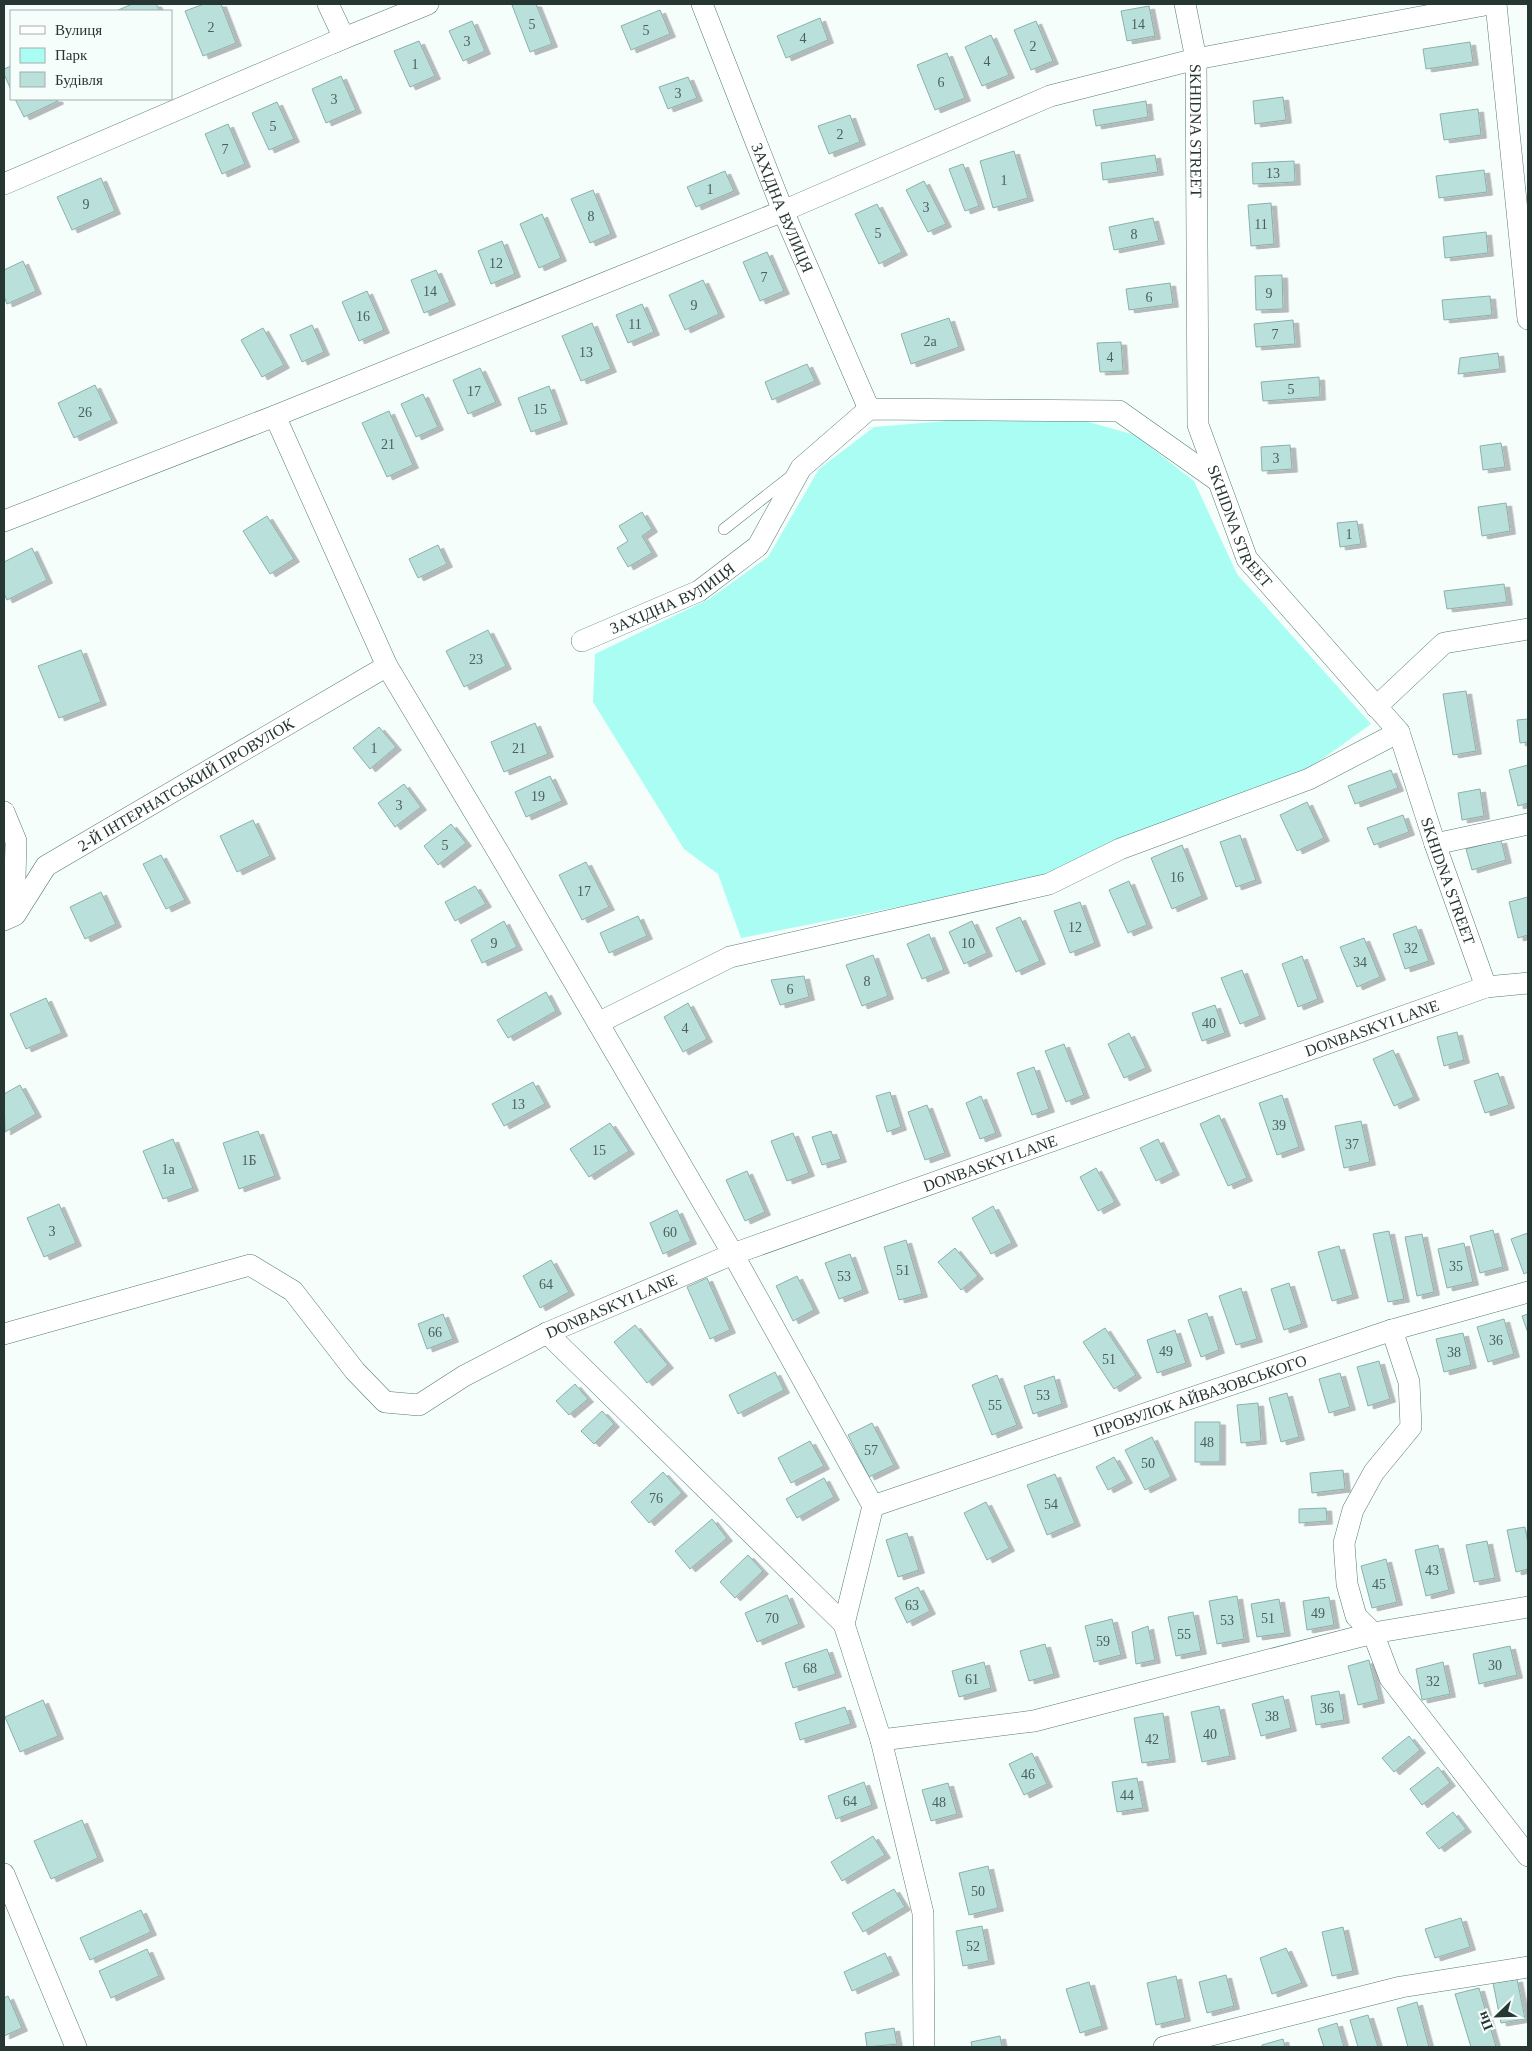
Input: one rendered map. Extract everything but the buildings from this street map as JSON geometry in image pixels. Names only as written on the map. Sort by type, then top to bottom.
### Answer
[{"type":"street","points":[[328,4],[338,41]]},
{"type":"street","points":[[4,184],[428,4]]},
{"type":"street","name":"ЗАХІДНА ВУЛИЦЯ","points":[[582,641],[699,591],[758,546],[801,468],[869,408],[783,211],[702,4]]},
{"type":"street","name":"SKHIDNA STREET","points":[[1185,4],[1196,59],[1198,425],[1247,559],[1399,732],[1435,844],[1486,987]]},
{"type":"street","points":[[4,521],[274,416],[783,211],[1050,96],[1196,59],[1490,4]]},
{"type":"street","points":[[1496,4],[1528,319]]},
{"type":"street","points":[[869,408],[1119,412],[1218,481]]},
{"type":"street","points":[[274,416],[387,666],[733,1254],[873,1506],[844,1624]]},
{"type":"street","points":[[1376,707],[1444,643],[1528,629]]},
{"type":"street","name":"2-Й ІНТЕРНАТСЬКИЙ ПРОВУЛОК","points":[[8,921],[46,866],[387,666]]},
{"type":"street","points":[[598,1023],[730,957],[1049,884],[1120,849],[1309,779],[1399,732]]},
{"type":"street","points":[[4,812],[16,841],[8,921]]},
{"type":"street","points":[[1435,844],[1528,824]]},
{"type":"street","name":"DONBASKYI LANE","points":[[4,1334],[250,1265],[293,1291],[355,1371],[385,1402],[419,1405],[464,1376],[547,1333],[733,1254],[1486,987],[1528,983]]},
{"type":"street","name":"ПРОВУЛОК АЙВАЗОВСЬКОГО","points":[[873,1506],[1392,1330],[1528,1292]]},
{"type":"street","points":[[1392,1330],[1409,1382],[1411,1427],[1374,1472],[1353,1510],[1344,1543],[1346,1584],[1356,1616],[1373,1634],[1390,1678],[1528,1856]]},
{"type":"street","points":[[547,1333],[844,1624],[881,1740],[923,1913],[924,2047]]},
{"type":"street","points":[[881,1740],[1034,1721],[1373,1634],[1528,1607]]},
{"type":"street","points":[[4,1874],[76,2047]]},
{"type":"street","points":[[1164,2047],[1400,1987],[1528,1967]]},
{"type":"lane","points":[[724,529],[801,468]]},
{"type":"green space","points":[[1053,412],[1135,435],[1194,481],[1237,574],[1371,724],[1310,768],[1045,878],[741,938],[718,874],[684,849],[593,702],[595,654],[709,599],[768,557],[819,469],[874,427]]}]
